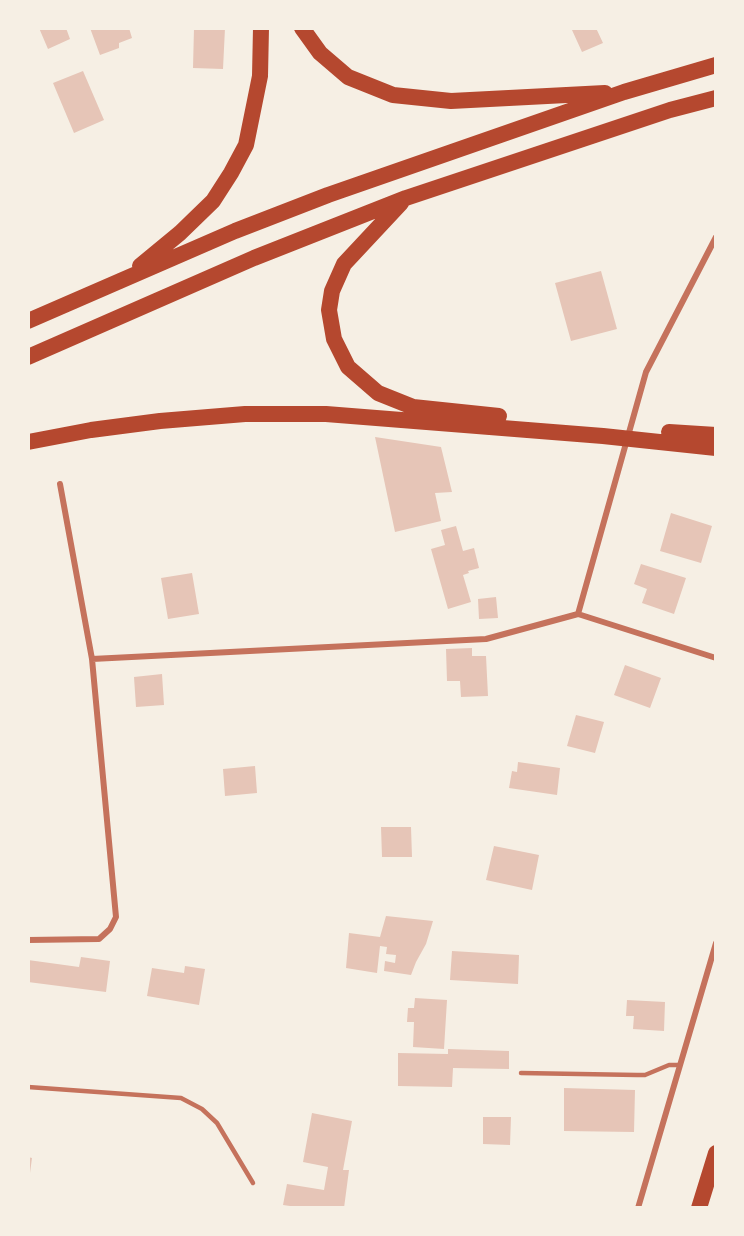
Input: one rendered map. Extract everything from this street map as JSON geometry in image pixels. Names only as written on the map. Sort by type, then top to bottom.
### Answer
[{"type":"highway","points":[[126,278],[180,233],[213,201],[231,173],[246,145],[253,113],[260,76],[261,28]]},
{"type":"highway","points":[[302,28],[320,53],[348,77],[393,95],[451,101],[624,92]]},
{"type":"highway","points":[[28,321],[235,231],[328,195],[624,92],[716,65]]},
{"type":"highway","points":[[28,357],[254,258],[406,198],[670,110],[716,98]]},
{"type":"highway","points":[[406,198],[344,264],[332,291],[329,310],[334,339],[348,367],[378,393],[413,407],[605,431]]},
{"type":"highway","points":[[28,442],[91,430],[160,421],[245,414],[326,414],[673,437],[716,435]]},
{"type":"highway","points":[[673,437],[716,448]]},
{"type":"highway","points":[[699,1208],[716,1153]]},
{"type":"street","points":[[578,614],[646,372],[716,237]]},
{"type":"street","points":[[28,940],[99,939],[110,929],[116,917],[93,659],[60,484]]},
{"type":"street","points":[[93,659],[486,639],[578,614],[716,658]]},
{"type":"street","points":[[638,1208],[678,1065],[716,943]]},
{"type":"lane","points":[[521,1073],[645,1075],[669,1065],[678,1065]]},
{"type":"lane","points":[[28,1087],[181,1098],[202,1109],[217,1123],[253,1183]]},
{"type":"building","points":[[39,28],[66,28],[70,39],[48,49]]},
{"type":"building","points":[[90,28],[129,28],[132,38],[119,43],[119,48],[100,55]]},
{"type":"building","points":[[194,28],[225,28],[223,69],[193,68]]},
{"type":"building","points":[[596,28],[603,43],[582,52],[572,30]]},
{"type":"building","points":[[83,71],[104,120],[74,133],[53,83]]},
{"type":"building","points":[[601,271],[617,329],[571,341],[555,283]]},
{"type":"building","points":[[375,437],[441,447],[452,492],[435,493],[441,521],[395,532]]},
{"type":"building","points":[[671,513],[712,526],[701,563],[660,551]]},
{"type":"building","points":[[456,526],[463,551],[474,548],[479,568],[463,575],[471,602],[448,609],[431,549],[445,545],[441,530]]},
{"type":"building","points":[[641,564],[686,578],[674,614],[642,603],[647,589],[634,584]]},
{"type":"building","points":[[192,573],[199,614],[168,619],[161,578]]},
{"type":"building","points":[[496,597],[498,618],[479,619],[478,599]]},
{"type":"building","points":[[472,648],[472,656],[486,656],[488,696],[461,697],[460,681],[447,681],[446,649]]},
{"type":"building","points":[[625,665],[661,678],[650,708],[614,695]]},
{"type":"building","points":[[162,674],[164,705],[136,707],[134,677]]},
{"type":"building","points":[[576,715],[604,722],[595,753],[567,746]]},
{"type":"building","points":[[518,762],[560,768],[557,795],[509,788],[512,771],[517,772]]},
{"type":"building","points":[[255,766],[257,793],[225,796],[223,769]]},
{"type":"building","points":[[381,827],[411,827],[412,857],[382,857]]},
{"type":"building","points":[[494,846],[539,855],[532,890],[486,880]]},
{"type":"building","points":[[386,916],[433,921],[426,944],[411,975],[384,971],[385,961],[395,963],[396,955],[386,954],[387,947],[380,946],[377,973],[346,968],[349,933],[380,937]]},
{"type":"building","points":[[452,951],[519,955],[518,984],[450,980]]},
{"type":"building","points":[[81,957],[110,961],[106,992],[28,982],[28,960],[79,967]]},
{"type":"building","points":[[185,966],[205,969],[199,1005],[147,996],[152,968],[184,973]]},
{"type":"building","points":[[415,998],[447,1000],[444,1049],[413,1047],[414,1022],[407,1022],[408,1008],[414,1008]]},
{"type":"building","points":[[627,1000],[665,1002],[664,1031],[633,1029],[634,1016],[626,1016]]},
{"type":"building","points":[[448,1049],[509,1051],[509,1069],[453,1068],[452,1087],[398,1086],[398,1053],[448,1054]]},
{"type":"building","points":[[564,1088],[635,1090],[634,1132],[564,1131]]},
{"type":"building","points":[[312,1113],[352,1121],[343,1170],[349,1170],[344,1208],[290,1208],[290,1206],[283,1205],[287,1184],[324,1190],[328,1167],[303,1162]]},
{"type":"building","points":[[483,1117],[511,1117],[510,1145],[483,1144]]},
{"type":"building","points":[[28,1157],[32,1158],[30,1173],[28,1173]]}]
